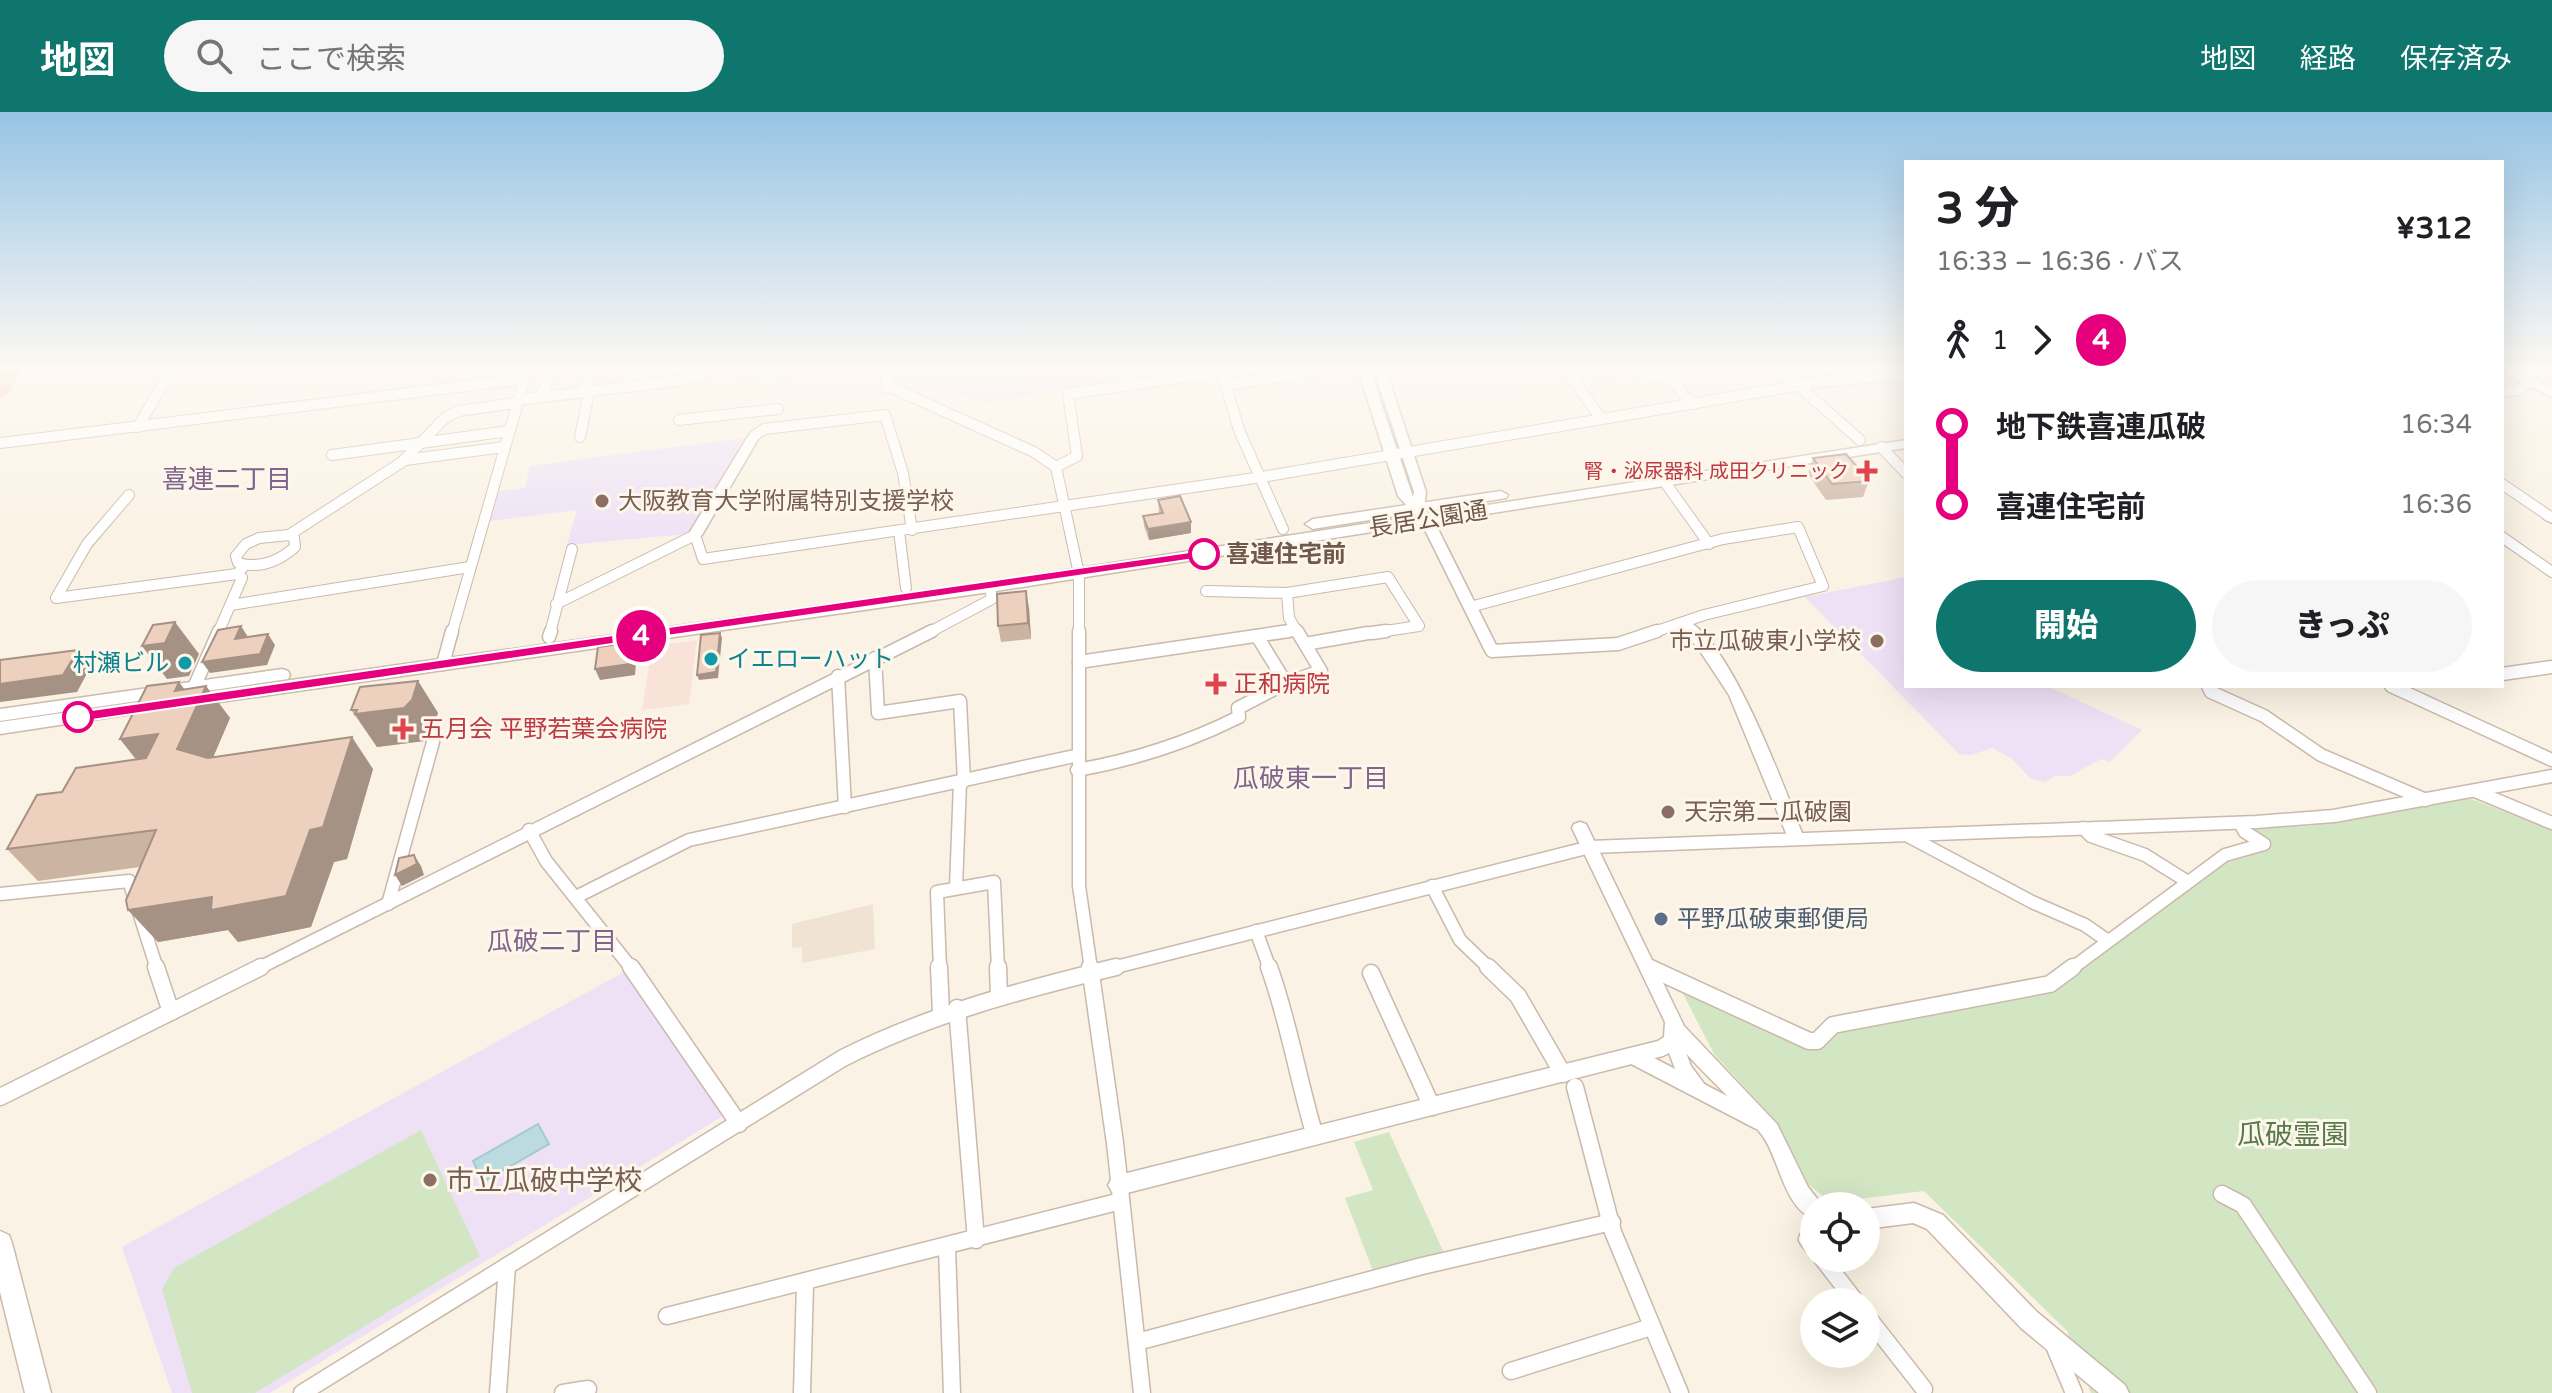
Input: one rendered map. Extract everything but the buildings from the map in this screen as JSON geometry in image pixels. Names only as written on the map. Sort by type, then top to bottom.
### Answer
[{"type":"main road","name":"長居公園通","points":[[445,658],[549,637],[906,588],[1078,568],[1904,435]]},
{"type":"main road","name":"長居公園通","points":[[0,715],[191,694],[990,587],[1283,529],[1664,481],[1904,444]]},
{"type":"main road","name":"長居公園通","points":[[0,728],[191,694]]},
{"type":"main road","points":[[1,1255],[38,1393]]},
{"type":"street","points":[[0,443],[138,427]]},
{"type":"street","points":[[191,694],[242,578],[236,556],[243,546],[261,537],[289,535],[405,460],[437,427]]},
{"type":"street","points":[[445,658],[510,427]]},
{"type":"street","points":[[580,437],[582,427]]},
{"type":"street","points":[[556,604],[695,535],[754,436],[764,429],[783,427]]},
{"type":"street","points":[[889,427],[903,473],[912,530]]},
{"type":"street","points":[[977,427],[1034,452],[1056,467],[1078,568],[1079,886],[1120,1193],[1142,1393]]},
{"type":"street","points":[[1056,467],[1077,456],[1073,427]]},
{"type":"street","points":[[1238,427],[1245,451],[1262,477],[1283,529]]},
{"type":"street","points":[[1382,427],[1405,496],[1422,513],[1492,651],[1618,644],[1682,623],[1823,586],[1818,580],[1808,541],[1798,527],[1723,539],[1631,561],[1596,575],[1570,578],[1470,607]]},
{"type":"street","points":[[1398,427],[1420,492],[1422,513]]},
{"type":"street","points":[[695,535],[703,559],[1262,477],[1546,427]]},
{"type":"street","points":[[1847,427],[1860,440]]},
{"type":"street","points":[[332,455],[509,431]]},
{"type":"street","points":[[405,460],[504,447]]},
{"type":"street","points":[[1881,447],[1904,471]]},
{"type":"street","points":[[1664,481],[1709,544]]},
{"type":"street","points":[[2504,485],[2551,517]]},
{"type":"street","points":[[129,495],[87,544],[56,598],[267,564],[287,555],[296,543],[289,535]]},
{"type":"street","points":[[899,531],[906,588]]},
{"type":"street","points":[[2504,538],[2552,572]]},
{"type":"street","points":[[549,637],[572,549]]},
{"type":"street","points":[[231,605],[470,567]]},
{"type":"street","points":[[1206,591],[1287,593],[1388,577],[1419,626],[1305,644]]},
{"type":"street","points":[[0,1097],[992,599],[990,587]]},
{"type":"street","points":[[1077,770],[1124,763],[1196,739],[1239,717],[1238,708],[1286,683],[1321,671],[1289,618],[1287,593]]},
{"type":"street","points":[[1682,623],[1699,638],[1733,689],[1796,838]]},
{"type":"street","points":[[1079,662],[1296,630]]},
{"type":"street","points":[[1257,636],[1286,683]]},
{"type":"street","points":[[875,658],[878,713],[960,701],[962,782],[956,888]]},
{"type":"street","points":[[2504,674],[2552,667]]},
{"type":"street","points":[[838,676],[845,807]]},
{"type":"street","points":[[2209,688],[2211,692],[2264,716],[2321,755],[2426,800]]},
{"type":"street","points":[[2395,688],[2552,760]]},
{"type":"street","points":[[388,904],[433,742]]},
{"type":"street","points":[[578,896],[689,840],[731,828],[845,807],[1079,755]]},
{"type":"street","points":[[302,1393],[843,1058],[941,1014],[999,996],[1590,847],[2240,823],[2334,816],[2552,776]]},
{"type":"street","points":[[2475,791],[2552,823]]},
{"type":"street","points":[[1648,967],[1809,1041],[1817,1041],[1833,1025],[2050,984],[2225,855],[2264,844],[2245,832],[2240,823]]},
{"type":"street","points":[[1580,828],[1675,1022],[1674,1035],[1684,1070],[1700,1091]]},
{"type":"street","points":[[2083,828],[2091,836],[2145,855],[2188,882]]},
{"type":"street","points":[[529,830],[546,861],[578,896],[739,1124]]},
{"type":"street","points":[[1905,834],[2085,925],[2108,941]]},
{"type":"street","points":[[0,894],[129,881],[171,1012]]},
{"type":"street","points":[[941,1014],[937,892],[994,882],[999,996]]},
{"type":"street","points":[[1432,886],[1460,940],[1518,996],[1569,1081],[1618,1245],[1680,1393]]},
{"type":"street","points":[[1256,931],[1282,1002],[1298,1080],[1315,1136]]},
{"type":"street","points":[[1371,973],[1432,1107]]},
{"type":"street","points":[[957,1008],[976,1240]]},
{"type":"street","points":[[667,1316],[976,1240],[1120,1193],[1315,1136],[1432,1107],[1569,1081],[1663,1048],[1674,1035]]},
{"type":"street","points":[[1674,1035],[1765,1125],[1800,1192]]},
{"type":"street","points":[[1633,1056],[1765,1125]]},
{"type":"street","points":[[2222,1194],[2243,1205],[2368,1393]]},
{"type":"street","points":[[1880,1217],[1914,1213],[1935,1222],[2050,1338],[2117,1393]]},
{"type":"street","points":[[1137,1342],[1422,1266],[1612,1222]]},
{"type":"street","points":[[947,1248],[952,1393]]},
{"type":"street","points":[[498,1393],[507,1266]]},
{"type":"street","points":[[1833,1272],[1845,1288]]},
{"type":"street","points":[[802,1393],[805,1284]]},
{"type":"street","points":[[1511,1371],[1651,1327]]},
{"type":"street","points":[[1880,1333],[1924,1389]]},
{"type":"street","points":[[2050,1338],[2074,1393]]},
{"type":"street","points":[[563,1393],[588,1389]]},
{"type":"shaded area","name":"大阪教育大学附属特別支援学校","points":[[743,438],[724,478],[686,534],[567,545],[577,510],[490,521],[499,491],[525,488],[530,466]]},
{"type":"shaded area","name":"市立瓜破東小学校","points":[[1904,577],[1904,688],[2051,688],[2142,730],[2110,762],[2101,759],[2070,776],[2055,776],[2044,782],[2030,778],[2011,758],[1992,748],[1971,755],[1959,754],[1805,597]]},
{"type":"shaded area","points":[[697,640],[689,704],[642,710],[652,646]]},
{"type":"shaded area","points":[[873,904],[875,949],[802,963],[802,947],[792,948],[792,924]]},
{"type":"shaded area","name":"市立瓜破中学校","points":[[626,971],[726,1114],[270,1393],[172,1393],[122,1247]]},
{"type":"green space","name":"瓜破霊園","points":[[2469,798],[2552,830],[2552,1393],[2091,1393],[2067,1331],[1924,1191],[1880,1196],[1880,1192],[1818,1192],[1809,1185],[1776,1121],[1714,1054],[1678,984],[1817,1048],[1839,1031],[2055,988],[2228,859],[2269,846],[2249,827],[2309,826]]},
{"type":"green space","points":[[421,1130],[480,1256],[255,1393],[192,1393],[162,1289],[174,1268]]},
{"type":"green space","points":[[1389,1132],[1444,1253],[1373,1271],[1345,1198],[1373,1190],[1354,1142]]},
{"type":"water","points":[[538,1124],[549,1144],[483,1182],[473,1161]]},
{"type":"bus line","name":"4","points":[[78,717],[1204,554]]},
{"type":"place","name":"腎・泌尿器科 成田クリニック","points":[[1867,471]]},
{"type":"place","name":"大阪教育大学附属特別支援学校","points":[[602,501]]},
{"type":"place","name":"喜連住宅前","points":[[1204,554]]},
{"type":"place","name":"市立瓜破東小学校","points":[[1877,641]]},
{"type":"place","name":"イエローハット","points":[[711,659]]},
{"type":"place","name":"村瀬ビル","points":[[185,663]]},
{"type":"place","name":"正和病院","points":[[1216,684]]},
{"type":"place","name":"五月会 平野若葉会病院","points":[[403,729]]},
{"type":"place","name":"天宗第二瓜破園","points":[[1668,812]]},
{"type":"place","name":"平野瓜破東郵便局","points":[[1661,919]]},
{"type":"place","name":"市立瓜破中学校","points":[[430,1180]]},
{"type":"district","name":"喜連二丁目","points":[[227,479]]},
{"type":"district","name":"瓜破東一丁目","points":[[1311,778]]},
{"type":"district","name":"瓜破二丁目","points":[[552,941]]}]
